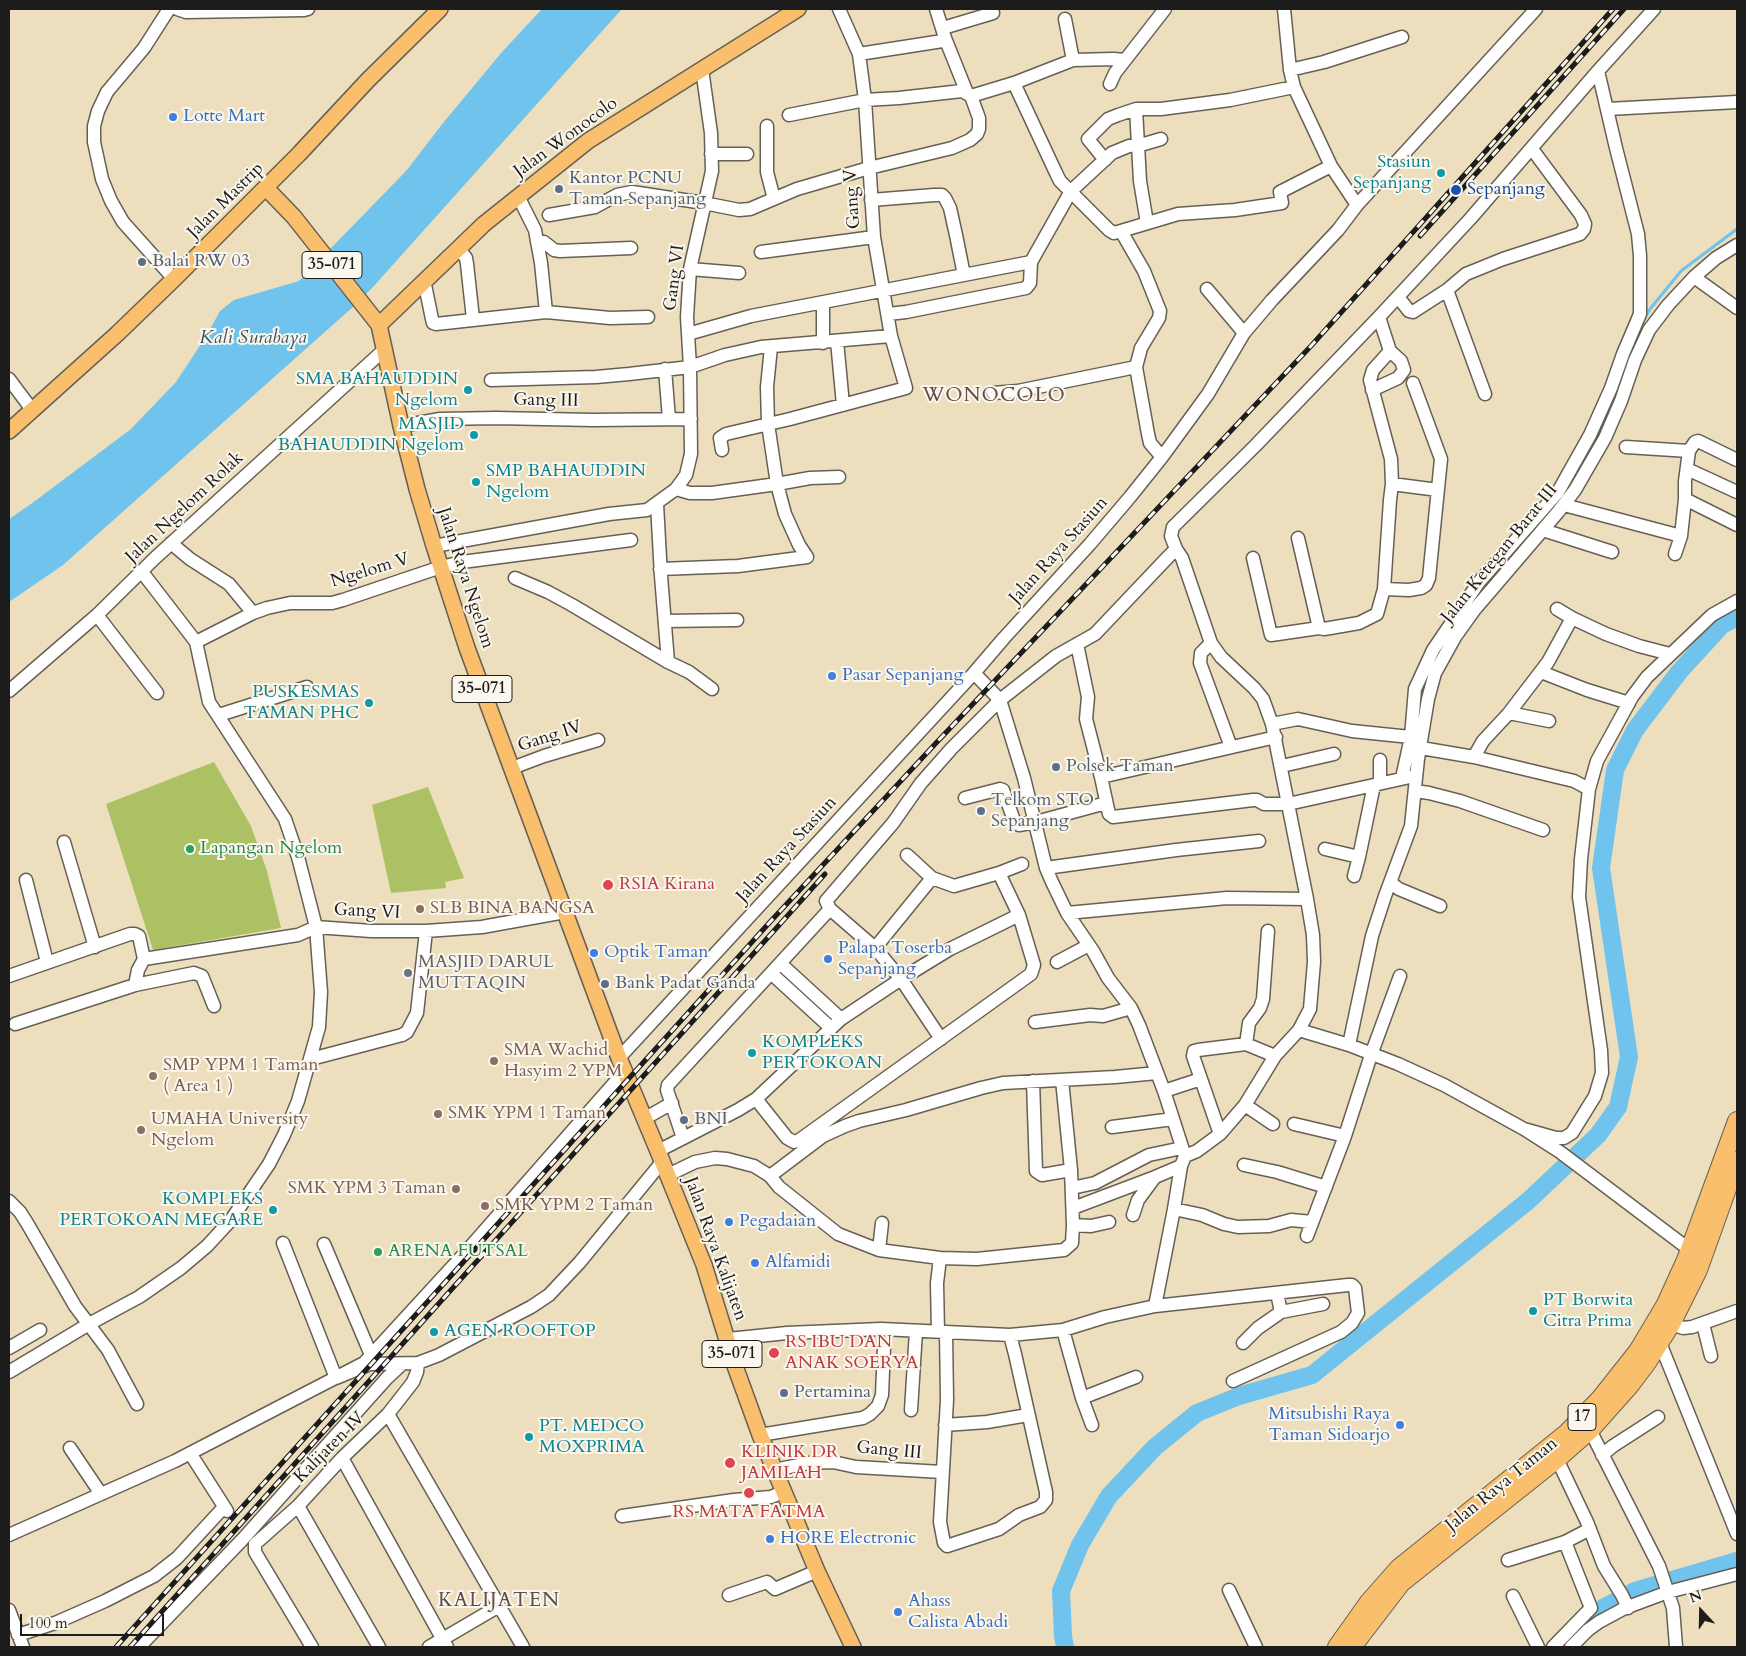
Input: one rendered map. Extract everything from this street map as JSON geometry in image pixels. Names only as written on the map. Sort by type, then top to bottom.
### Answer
[{"type":"highway","name":"Jalan Raya Taman","points":[[1337,1647],[1369,1602],[1399,1568],[1567,1432],[1600,1399],[1638,1351],[1676,1283],[1737,1121]]},
{"type":"highway","name":"Jalan Raya Taman","points":[[1352,1647],[1401,1583],[1590,1430],[1630,1385],[1660,1343],[1698,1270],[1737,1161]]},
{"type":"main road","name":"Jalan Mastrip","points":[[9,431],[174,280],[337,115],[368,80],[440,9]]},
{"type":"main road","name":"Jalan Wonocolo","points":[[379,325],[484,224],[588,141],[798,9]]},
{"type":"main road","name":"Jalan Raya Ngelom","points":[[266,188],[294,217],[379,325],[401,426],[434,546],[467,648],[621,1065]]},
{"type":"main road","name":"Jalan Raya Kalijaten","points":[[621,1065],[704,1265],[735,1366],[760,1435],[817,1571],[853,1647]]},
{"type":"street","points":[[169,9],[144,48],[107,92],[94,126],[94,142],[102,180],[123,222],[174,280]]},
{"type":"street","points":[[176,9],[186,12],[308,9]]},
{"type":"street","name":"Gang V","points":[[840,9],[859,54],[865,100],[874,237],[891,336],[906,388],[843,405]]},
{"type":"street","points":[[549,215],[595,207],[617,195],[632,192],[744,210],[797,189],[868,168],[952,148],[970,140],[977,134],[979,118],[936,9]]},
{"type":"street","points":[[1110,84],[1124,60],[1165,9]]},
{"type":"street","points":[[1284,9],[1290,70],[1294,87],[1331,166],[1357,205]]},
{"type":"street","name":"Jalan Raya Stasiun","points":[[336,1378],[358,1367],[371,1355],[464,1254],[621,1065],[1125,504],[1208,394],[1244,333],[1272,300],[1338,230],[1357,205],[1536,9]]},
{"type":"street","points":[[1073,1208],[1181,1166],[1220,1134],[1245,1105],[1275,1056],[1299,1030],[1310,1009],[1313,988],[1313,935],[1274,731],[1263,699],[1254,688],[1221,658],[1211,643],[1182,558],[1171,536],[1173,527],[1255,446],[1398,298],[1471,218],[1598,70],[1654,9]]},
{"type":"street","points":[[859,54],[936,42],[944,33],[993,13]]},
{"type":"street","points":[[1066,19],[1073,60]]},
{"type":"street","points":[[1290,70],[1324,62],[1402,37]]},
{"type":"street","points":[[789,115],[865,100],[962,91],[969,95],[1014,83],[1073,60],[1124,60]]},
{"type":"street","name":"Gang VI","points":[[676,489],[686,474],[690,460],[690,367],[687,317],[690,269],[712,171],[711,132],[702,69]]},
{"type":"street","points":[[1598,70],[1638,234],[1645,322],[1629,357]]},
{"type":"street","points":[[1014,83],[1054,171],[1071,191],[1114,233],[1178,214],[1235,210],[1282,203],[1280,192],[1331,166]]},
{"type":"street","points":[[1105,160],[1088,139],[1108,119],[1136,109],[1161,109],[1230,100],[1294,87]]},
{"type":"street","points":[[1608,109],[1737,102]]},
{"type":"street","points":[[1136,109],[1140,181],[1147,223]]},
{"type":"street","points":[[767,126],[767,172],[774,198]]},
{"type":"street","points":[[888,314],[934,307],[1026,288],[1030,282],[1031,262],[1071,191],[1119,150],[1161,139]]},
{"type":"street","points":[[1398,298],[1410,311],[1414,312],[1447,290],[1466,274],[1503,258],[1580,234],[1584,229],[1581,215],[1532,149]]},
{"type":"street","points":[[711,154],[747,154]]},
{"type":"street","points":[[871,200],[934,195],[945,198],[950,208],[964,275]]},
{"type":"street","points":[[518,196],[532,222],[537,242],[546,312]]},
{"type":"street","points":[[1121,231],[1144,271],[1160,311],[1159,318],[1141,348],[1136,367],[1150,443],[1162,457]]},
{"type":"street","points":[[761,252],[874,237]]},
{"type":"street","points":[[537,242],[544,242],[554,250],[631,248]]},
{"type":"street","name":"Jalan Ketegan Barat III","points":[[1345,1044],[1384,896],[1391,883],[1411,826],[1415,791],[1409,778],[1417,766],[1417,739],[1435,673],[1484,586],[1542,530],[1564,504],[1569,485],[1587,455],[1605,438],[1621,401],[1629,357],[1645,322],[1668,306],[1694,277],[1716,258],[1737,245]]},
{"type":"street","points":[[458,248],[466,258],[473,319]]},
{"type":"street","points":[[688,334],[750,316],[1031,262]]},
{"type":"street","points":[[690,269],[739,273]]},
{"type":"street","points":[[1694,277],[1737,308]]},
{"type":"street","points":[[424,280],[433,323],[546,312],[619,318],[648,317]]},
{"type":"street","points":[[1207,289],[1244,333]]},
{"type":"street","points":[[1447,290],[1485,394]]},
{"type":"street","points":[[823,302],[823,343]]},
{"type":"street","points":[[1372,390],[1398,378],[1404,370],[1401,360],[1390,350],[1379,318]]},
{"type":"street","points":[[492,380],[596,376],[665,370],[690,367],[725,355],[771,347],[891,336]]},
{"type":"street","points":[[722,450],[720,438],[723,435],[843,405],[837,341]]},
{"type":"street","points":[[660,569],[724,567],[807,557],[799,545],[785,514],[777,484],[768,424],[767,387],[771,347]]},
{"type":"street","name":"Jalan Ngelom Rolak","points":[[9,691],[97,615],[171,543],[385,349]]},
{"type":"street","points":[[1253,558],[1271,636],[1359,623],[1377,614],[1384,589],[1392,484],[1391,459],[1372,390],[1370,375],[1390,350]]},
{"type":"street","points":[[993,394],[1018,391],[1136,367]]},
{"type":"street","points":[[665,370],[669,419]]},
{"type":"street","points":[[9,379],[33,410]]},
{"type":"street","points":[[1384,589],[1409,590],[1421,588],[1426,585],[1429,578],[1441,459],[1413,383]]},
{"type":"street","name":"Gang III","points":[[401,426],[440,419],[691,419]]},
{"type":"street","points":[[1675,554],[1681,536],[1689,451],[1693,444],[1698,441],[1737,460]]},
{"type":"street","points":[[1626,446],[1689,451]]},
{"type":"street","points":[[1687,469],[1737,492]]},
{"type":"street","points":[[434,546],[609,514],[647,510],[676,489],[690,493],[712,493],[810,478],[839,477]]},
{"type":"street","points":[[1392,484],[1438,490]]},
{"type":"street","points":[[1484,586],[1547,504],[1569,485]]},
{"type":"street","points":[[1685,498],[1737,525]]},
{"type":"street","points":[[657,504],[660,569],[668,662]]},
{"type":"street","points":[[1564,504],[1681,536]]},
{"type":"street","points":[[1542,530],[1612,552]]},
{"type":"street","points":[[1298,538],[1320,628]]},
{"type":"street","points":[[441,567],[462,562],[631,540]]},
{"type":"street","points":[[171,543],[190,559],[230,584],[253,613]]},
{"type":"street","points":[[941,1039],[901,979],[875,948],[830,909],[826,901],[893,824],[921,783],[952,748],[1000,700],[1056,656],[1095,634],[1176,549]]},
{"type":"street","name":"Ngelom V","points":[[196,642],[253,613],[268,608],[290,603],[332,603],[441,567]]},
{"type":"street","points":[[9,1372],[84,1318],[139,1297],[181,1268],[207,1246],[231,1220],[269,1164],[284,1135],[298,1100],[319,1027],[321,992],[298,857],[284,819],[207,697],[196,642],[139,575]]},
{"type":"street","points":[[515,578],[548,592],[668,662],[689,672],[712,690]]},
{"type":"street","points":[[1524,1129],[1556,1138],[1564,1138],[1572,1133],[1595,1096],[1602,1073],[1602,1050],[1579,897],[1581,859],[1589,789],[1597,762],[1629,703],[1646,677],[1712,615],[1737,601]]},
{"type":"street","points":[[1557,609],[1606,634],[1639,646],[1670,654]]},
{"type":"street","points":[[97,615],[157,692]]},
{"type":"street","points":[[1474,757],[1483,741],[1509,713],[1548,662],[1572,618]]},
{"type":"street","points":[[665,621],[737,620]]},
{"type":"street","points":[[1211,643],[1201,653],[1200,663],[1231,747]]},
{"type":"street","points":[[1077,644],[1088,697],[1086,720],[1109,814],[1113,817],[1253,800],[1264,804],[1288,804],[1409,778]]},
{"type":"street","points":[[1540,672],[1587,690],[1629,703]]},
{"type":"street","points":[[974,673],[1000,700],[1024,778],[1046,868],[1067,913],[1089,945],[1108,978],[1131,1008],[1164,1090],[1173,1119],[1181,1166],[1154,1306]]},
{"type":"street","points":[[219,715],[307,687]]},
{"type":"street","points":[[1509,713],[1549,721]]},
{"type":"street","points":[[1101,777],[1231,747],[1274,731],[1298,719],[1352,732],[1417,739],[1474,757],[1574,782],[1589,789]]},
{"type":"street","name":"Gang IV","points":[[512,768],[544,756],[598,740]]},
{"type":"street","points":[[1282,766],[1334,754]]},
{"type":"street","points":[[1354,876],[1377,784],[1380,760]]},
{"type":"street","points":[[965,798],[1000,789],[1003,790],[1015,822],[1019,825],[1106,803]]},
{"type":"street","points":[[1415,791],[1460,801],[1543,830]]},
{"type":"street","points":[[1046,868],[1176,850],[1259,841]]},
{"type":"street","points":[[64,842],[95,947]]},
{"type":"street","points":[[1325,850],[1359,858]]},
{"type":"street","points":[[907,856],[932,878],[954,886],[1000,873],[1022,864]]},
{"type":"street","points":[[756,1099],[786,1138],[794,1142],[798,1141],[1033,971],[1034,965],[1018,915],[1000,873]]},
{"type":"street","points":[[875,948],[932,878]]},
{"type":"street","points":[[26,880],[47,962]]},
{"type":"street","points":[[1391,883],[1399,889],[1440,906]]},
{"type":"street","points":[[1067,913],[1227,898],[1307,899]]},
{"type":"street","points":[[683,1138],[667,1090],[668,1086],[830,909]]},
{"type":"street","name":"Gang VI","points":[[144,959],[310,930],[426,932],[500,924],[565,912]]},
{"type":"street","points":[[9,1535],[190,1453],[336,1378],[370,1364],[418,1363],[447,1351],[531,1307],[549,1295],[580,1262],[683,1138],[722,1119],[756,1099],[841,1019],[901,979],[950,949],[1018,915]]},
{"type":"street","points":[[1246,1044],[1249,1023],[1264,1000],[1268,931]]},
{"type":"street","points":[[311,1059],[402,1035],[407,1032],[417,1013],[426,932]]},
{"type":"street","points":[[9,976],[130,934],[135,934],[139,936],[144,959],[138,970],[135,985]]},
{"type":"street","points":[[1057,962],[1089,945]]},
{"type":"street","points":[[777,969],[841,1019]]},
{"type":"street","points":[[777,969],[831,1028]]},
{"type":"street","points":[[15,1024],[135,985],[189,973],[198,974],[204,981],[214,1006]]},
{"type":"street","points":[[1307,1236],[1345,1136],[1371,1055],[1400,976]]},
{"type":"street","points":[[1035,1022],[1090,1015],[1103,1016],[1131,1008]]},
{"type":"street","points":[[1299,1030],[1345,1044],[1398,1064],[1444,1085],[1524,1129],[1560,1152],[1690,1250]]},
{"type":"street","points":[[1220,1134],[1193,1056],[1195,1050],[1246,1044],[1275,1056]]},
{"type":"street","points":[[770,1176],[823,1136],[859,1121],[906,1110],[995,1084],[1115,1078],[1157,1073]]},
{"type":"street","points":[[1164,1090],[1201,1079]]},
{"type":"street","points":[[663,1163],[695,1162],[715,1158],[754,1166],[770,1176],[779,1188],[838,1234],[879,1250],[939,1262],[1064,1250],[1072,1243],[1074,1225],[1071,1170],[1062,1080]]},
{"type":"street","points":[[1033,1081],[1036,1171],[1042,1175],[1071,1170]]},
{"type":"street","points":[[644,1119],[672,1103]]},
{"type":"street","points":[[1245,1105],[1273,1124]]},
{"type":"street","points":[[1112,1127],[1173,1119]]},
{"type":"street","points":[[1294,1124],[1345,1136]]},
{"type":"street","points":[[1072,1188],[1095,1183],[1149,1155],[1181,1166]]},
{"type":"street","points":[[1244,1165],[1277,1172],[1326,1187]]},
{"type":"street","points":[[1133,1215],[1138,1200],[1155,1177]]},
{"type":"street","points":[[9,1201],[20,1212],[75,1306],[111,1355],[137,1404]]},
{"type":"street","points":[[1174,1209],[1202,1215],[1224,1224],[1238,1227],[1269,1226],[1291,1220],[1312,1222]]},
{"type":"street","points":[[1074,1225],[1091,1226],[1109,1222]]},
{"type":"street","points":[[879,1250],[882,1223]]},
{"type":"street","points":[[283,1243],[336,1378]]},
{"type":"street","points":[[324,1244],[371,1355]]},
{"type":"street","points":[[939,1262],[937,1283],[947,1400],[940,1525],[944,1543],[947,1546],[999,1529],[1019,1515],[1040,1507],[1046,1500],[1046,1492],[1010,1335]]},
{"type":"street","points":[[728,1339],[811,1331],[882,1329],[1010,1335],[1063,1330],[1105,1317],[1154,1306],[1352,1285],[1355,1288],[1358,1314],[1352,1323],[1328,1339],[1233,1381]]},
{"type":"street","points":[[1276,1293],[1281,1312]]},
{"type":"street","points":[[1243,1343],[1258,1328],[1281,1312],[1323,1304]]},
{"type":"street","points":[[1671,1324],[1683,1328],[1692,1327],[1737,1311]]},
{"type":"street","points":[[1703,1324],[1711,1356]]},
{"type":"street","points":[[9,1348],[40,1330]]},
{"type":"street","points":[[1063,1330],[1082,1398],[1092,1425]]},
{"type":"street","points":[[911,1410],[916,1331]]},
{"type":"street","points":[[1660,1343],[1737,1534]]},
{"type":"street","points":[[760,1435],[863,1418],[870,1414],[878,1406],[882,1395],[884,1347]]},
{"type":"street","name":"Kalijaten IV","points":[[312,1647],[254,1548],[255,1544],[298,1506],[342,1458],[388,1414],[413,1382],[418,1363]]},
{"type":"street","points":[[139,1647],[242,1540],[387,1378],[402,1364]]},
{"type":"street","points":[[1082,1398],[1136,1377]]},
{"type":"street","points":[[388,1414],[524,1647]]},
{"type":"street","points":[[945,1425],[987,1422],[1028,1415]]},
{"type":"street","points":[[1602,1455],[1658,1417]]},
{"type":"street","points":[[1590,1430],[1659,1566],[1673,1608],[1676,1647]]},
{"type":"street","points":[[70,1448],[101,1494]]},
{"type":"street","points":[[9,1610],[21,1642],[55,1623],[105,1601],[154,1576],[176,1558],[225,1509],[190,1453]]},
{"type":"street","points":[[342,1458],[444,1643]]},
{"type":"street","points":[[1556,1459],[1590,1529],[1604,1566],[1625,1601]]},
{"type":"street","name":"Gang III","points":[[774,1470],[809,1463],[833,1462],[856,1467],[942,1472]]},
{"type":"street","points":[[622,1516],[734,1500],[771,1497],[783,1492]]},
{"type":"street","points":[[298,1506],[379,1647]]},
{"type":"street","points":[[1508,1560],[1566,1542],[1590,1529]]},
{"type":"street","points":[[242,1540],[304,1647]]},
{"type":"street","points":[[1553,1647],[1591,1608],[1566,1542]]},
{"type":"street","points":[[729,1595],[767,1582],[775,1589],[817,1571]]},
{"type":"street","points":[[1571,1647],[1588,1630],[1625,1601],[1666,1585],[1737,1574]]},
{"type":"street","points":[[1229,1590],[1256,1647]]},
{"type":"street","points":[[1514,1596],[1538,1647]]},
{"type":"street","points":[[429,1647],[444,1643],[500,1606]]},
{"type":"green space","name":"Lapangan Ngelom","points":[[214,762],[251,826],[267,871],[281,928],[153,950],[106,804]]},
{"type":"green space","points":[[428,787],[464,878],[445,882],[446,888],[391,893],[372,805]]},
{"type":"water","name":"Kali Surabaya","points":[[542,9],[622,9],[354,306],[63,565],[9,602],[9,519],[131,429],[176,382],[207,335],[220,311],[234,300],[299,281],[407,170],[502,52]]},
{"type":"waterway","points":[[1644,319],[1681,271],[1737,229]]},
{"type":"waterway","points":[[1065,1647],[1061,1591],[1080,1545],[1109,1496],[1155,1447],[1197,1413],[1239,1396],[1312,1375],[1528,1201],[1598,1135],[1618,1107],[1629,1057],[1601,868],[1615,770],[1635,730],[1679,672],[1722,625],[1737,617]]},
{"type":"waterway","points":[[1420,696],[1425,683]]},
{"type":"waterway","points":[[1576,1631],[1585,1621],[1603,1608],[1635,1591],[1737,1561]]},
{"type":"railway","points":[[116,1647],[770,922],[937,742],[1311,346],[1613,9]]},
{"type":"railway","points":[[1420,236],[1624,9]]},
{"type":"railway","points":[[130,1647],[825,874]]},
{"type":"place","name":"Lotte Mart","points":[[173,117]]},
{"type":"place","name":"Stasiun Sepanjang","points":[[1441,173]]},
{"type":"place","name":"Kantor PCNU Taman Sepanjang","points":[[559,189]]},
{"type":"place","name":"Sepanjang","points":[[1456,190]]},
{"type":"place","name":"Balai RW 03","points":[[142,262]]},
{"type":"place","name":"SMA BAHAUDDIN Ngelom","points":[[468,390]]},
{"type":"place","name":"MASJID BAHAUDDIN Ngelom","points":[[474,435]]},
{"type":"place","name":"SMP BAHAUDDIN Ngelom","points":[[476,482]]},
{"type":"place","name":"Pasar Sepanjang","points":[[832,676]]},
{"type":"place","name":"PUSKESMAS TAMAN PHC","points":[[369,703]]},
{"type":"place","name":"Polsek Taman","points":[[1056,767]]},
{"type":"place","name":"Telkom STO Sepanjang","points":[[981,811]]},
{"type":"place","name":"Lapangan Ngelom","points":[[190,849]]},
{"type":"place","name":"RSIA Kirana","points":[[608,885]]},
{"type":"place","name":"SLB BINA BANGSA","points":[[420,909]]},
{"type":"place","name":"Optik Taman","points":[[594,953]]},
{"type":"place","name":"Palapa Toserba Sepanjang","points":[[828,959]]},
{"type":"place","name":"MASJID DARUL MUTTAQIN","points":[[408,973]]},
{"type":"place","name":"Bank Padat Ganda","points":[[605,984]]},
{"type":"place","name":"KOMPLEKS PERTOKOAN","points":[[752,1053]]},
{"type":"place","name":"SMA Wachid Hasyim 2 YPM","points":[[494,1061]]},
{"type":"place","name":"SMP YPM 1 Taman ( Area 1 )","points":[[153,1076]]},
{"type":"place","name":"SMK YPM 1 Taman","points":[[438,1114]]},
{"type":"place","name":"BNI","points":[[684,1120]]},
{"type":"place","name":"UMAHA University Ngelom","points":[[141,1130]]},
{"type":"place","name":"SMK YPM 3 Taman","points":[[456,1189]]},
{"type":"place","name":"SMK YPM 2 Taman","points":[[485,1206]]},
{"type":"place","name":"KOMPLEKS PERTOKOAN MEGARE","points":[[273,1210]]},
{"type":"place","name":"Pegadaian","points":[[729,1222]]},
{"type":"place","name":"ARENA FUTSAL","points":[[378,1252]]},
{"type":"place","name":"Alfamidi","points":[[755,1263]]},
{"type":"place","name":"PT Borwita Citra Prima","points":[[1533,1311]]},
{"type":"place","name":"AGEN ROOFTOP","points":[[434,1332]]},
{"type":"place","name":"RS IBU DAN ANAK SOERYA","points":[[774,1353]]},
{"type":"place","name":"Pertamina","points":[[784,1393]]},
{"type":"place","name":"Mitsubishi Raya Taman Sidoarjo","points":[[1400,1425]]},
{"type":"place","name":"PT. MEDCO MOXPRIMA","points":[[529,1437]]},
{"type":"place","name":"KLINIK DR JAMILAH","points":[[730,1463]]},
{"type":"place","name":"RS MATA FATMA","points":[[749,1493]]},
{"type":"place","name":"HORE Electronic","points":[[770,1539]]},
{"type":"place","name":"Ahass Calista Abadi","points":[[898,1612]]},
{"type":"district","name":"WONOCOLO","points":[[994,396]]},
{"type":"district","name":"KALIJATEN","points":[[499,1601]]}]
